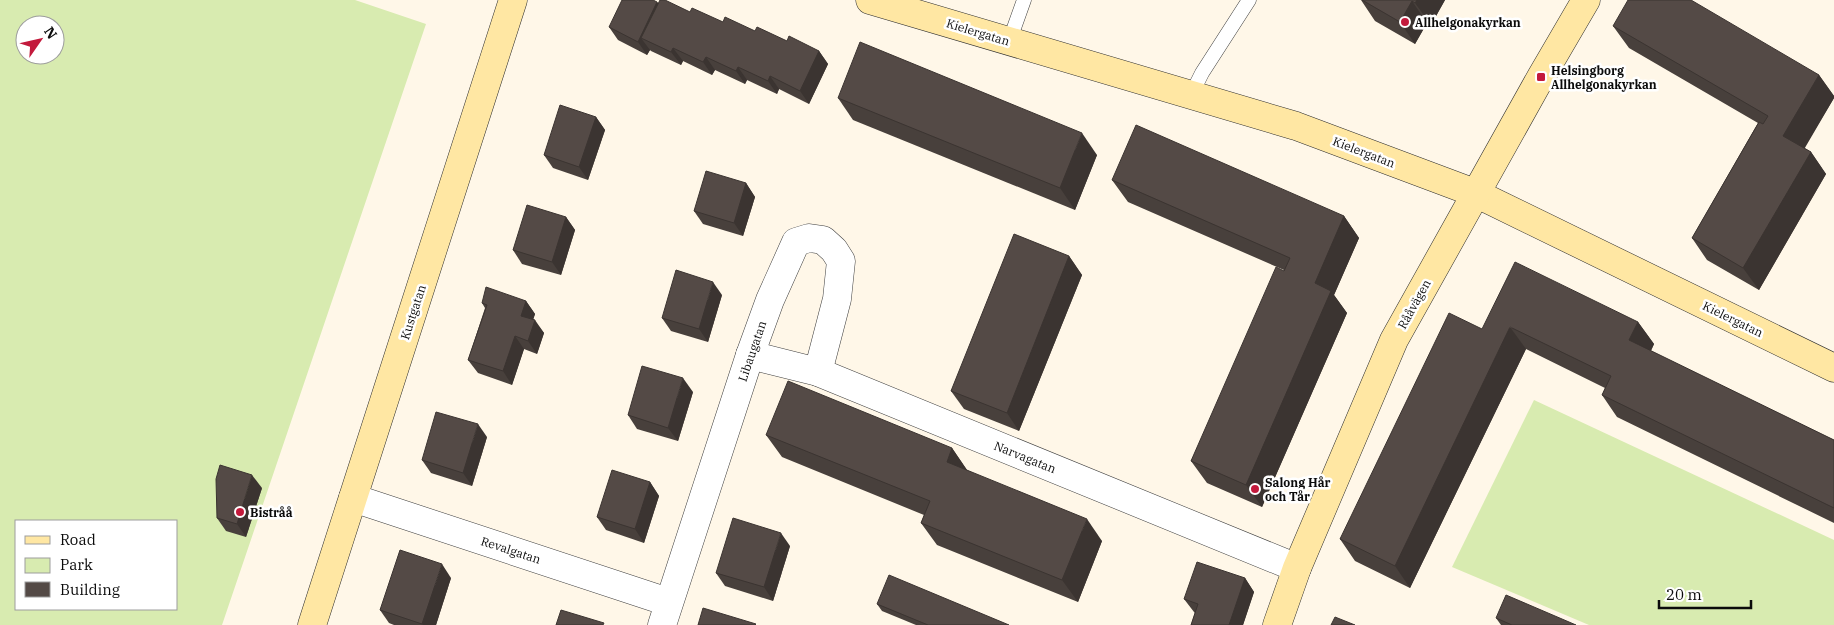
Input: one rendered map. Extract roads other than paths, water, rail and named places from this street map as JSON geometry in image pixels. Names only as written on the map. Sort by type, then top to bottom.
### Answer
[{"type":"street","name":"Kustgatan","points":[[312,625],[513,0]]},
{"type":"street","name":"Kielergatan","points":[[870,0],[1296,126],[1475,194],[1834,368]]},
{"type":"street","name":"Rååvägen","points":[[1277,625],[1297,568],[1394,340],[1586,0]]},
{"type":"street","name":"Libaugatan","points":[[665,614],[750,354],[770,300],[796,242],[809,238],[823,240],[834,250],[841,261],[837,299],[818,372]]},
{"type":"street","name":"Narvagatan","points":[[750,354],[818,372],[1297,568]]},
{"type":"street","name":"Revalgatan","points":[[353,498],[665,614]]},
{"type":"lane","points":[[1009,42],[1024,0]]},
{"type":"lane","points":[[1192,96],[1202,73],[1249,0]]},
{"type":"place","name":"Allhelgonakyrkan","points":[[1405,22]]},
{"type":"place","name":"Helsingborg Allhelgonakyrkan","points":[[1541,77]]},
{"type":"place","name":"Salong Hår och Tår","points":[[1255,489]]},
{"type":"place","name":"Bistråå","points":[[240,512]]}]
